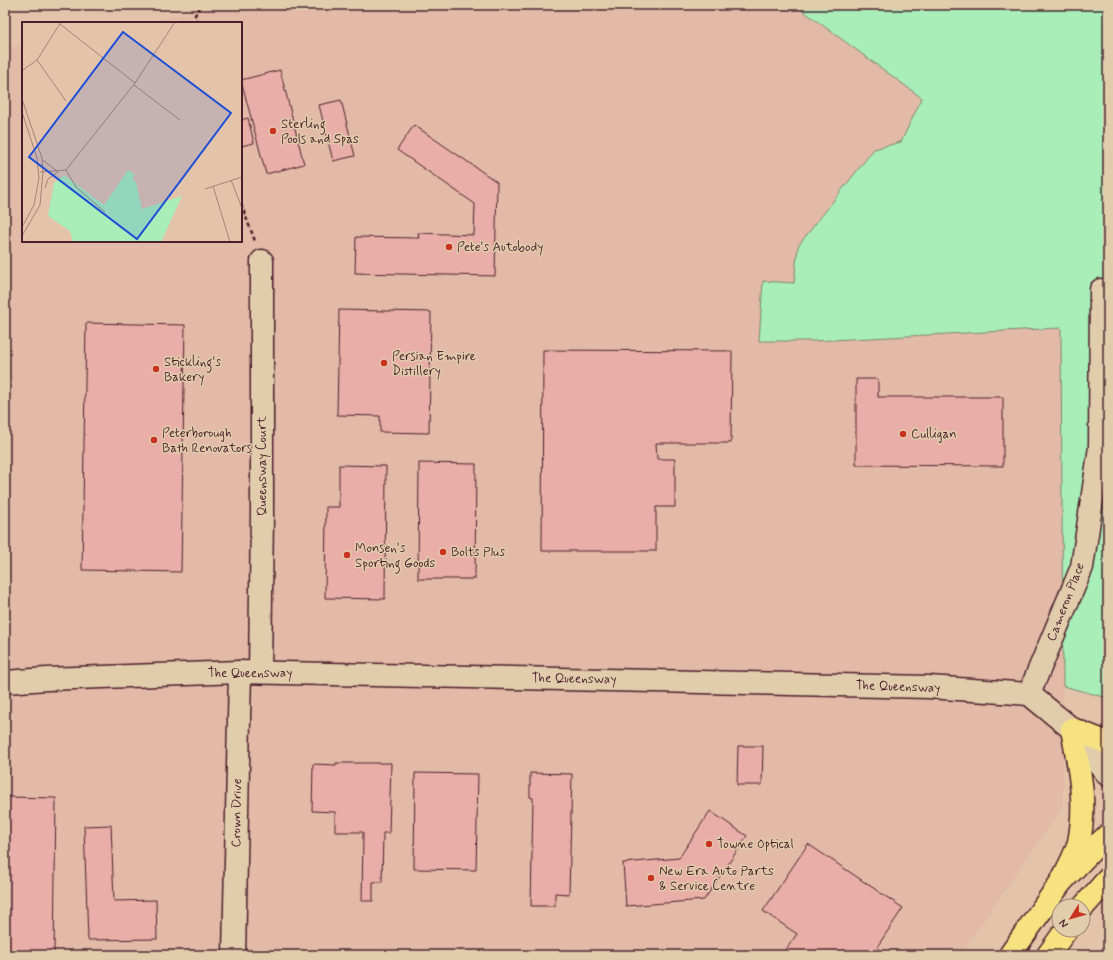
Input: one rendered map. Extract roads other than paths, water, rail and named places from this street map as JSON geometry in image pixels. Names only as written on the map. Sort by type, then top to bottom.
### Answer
[{"type":"main road","points":[[1072,729],[1108,743]]},
{"type":"main road","points":[[1061,882],[1079,844],[1083,811],[1082,782],[1072,729]]},
{"type":"main road","points":[[1010,955],[1061,882],[1108,835]]},
{"type":"main road","points":[[1091,898],[1108,879]]},
{"type":"main road","points":[[1048,955],[1060,938]]},
{"type":"street","name":"Queensway Court","points":[[250,672],[262,514],[262,261]]},
{"type":"street","name":"Cameron Place","points":[[1029,694],[1082,567],[1100,447],[1101,290]]},
{"type":"street","name":"The Queensway","points":[[5,682],[47,679],[250,672],[929,687],[1029,694]]},
{"type":"street","name":"Crown Drive","points":[[234,955],[250,672]]},
{"type":"street","points":[[1029,694],[1072,729],[1108,775]]},
{"type":"place","name":"Sterling Pools and Spas","points":[[273,131]]},
{"type":"place","name":"Pete's Autobody","points":[[449,247]]},
{"type":"place","name":"Persian Empire Distillery","points":[[384,363]]},
{"type":"place","name":"Stickling's Bakery","points":[[156,369]]},
{"type":"place","name":"Culligan","points":[[903,434]]},
{"type":"place","name":"Peterborough Bath Renovators","points":[[154,440]]},
{"type":"place","name":"Bolts Plus","points":[[443,552]]},
{"type":"place","name":"Monsen's Sporting Goods","points":[[347,555]]},
{"type":"place","name":"Towne Optical","points":[[709,844]]},
{"type":"place","name":"New Era Auto Parts & Service Centre","points":[[651,878]]}]
